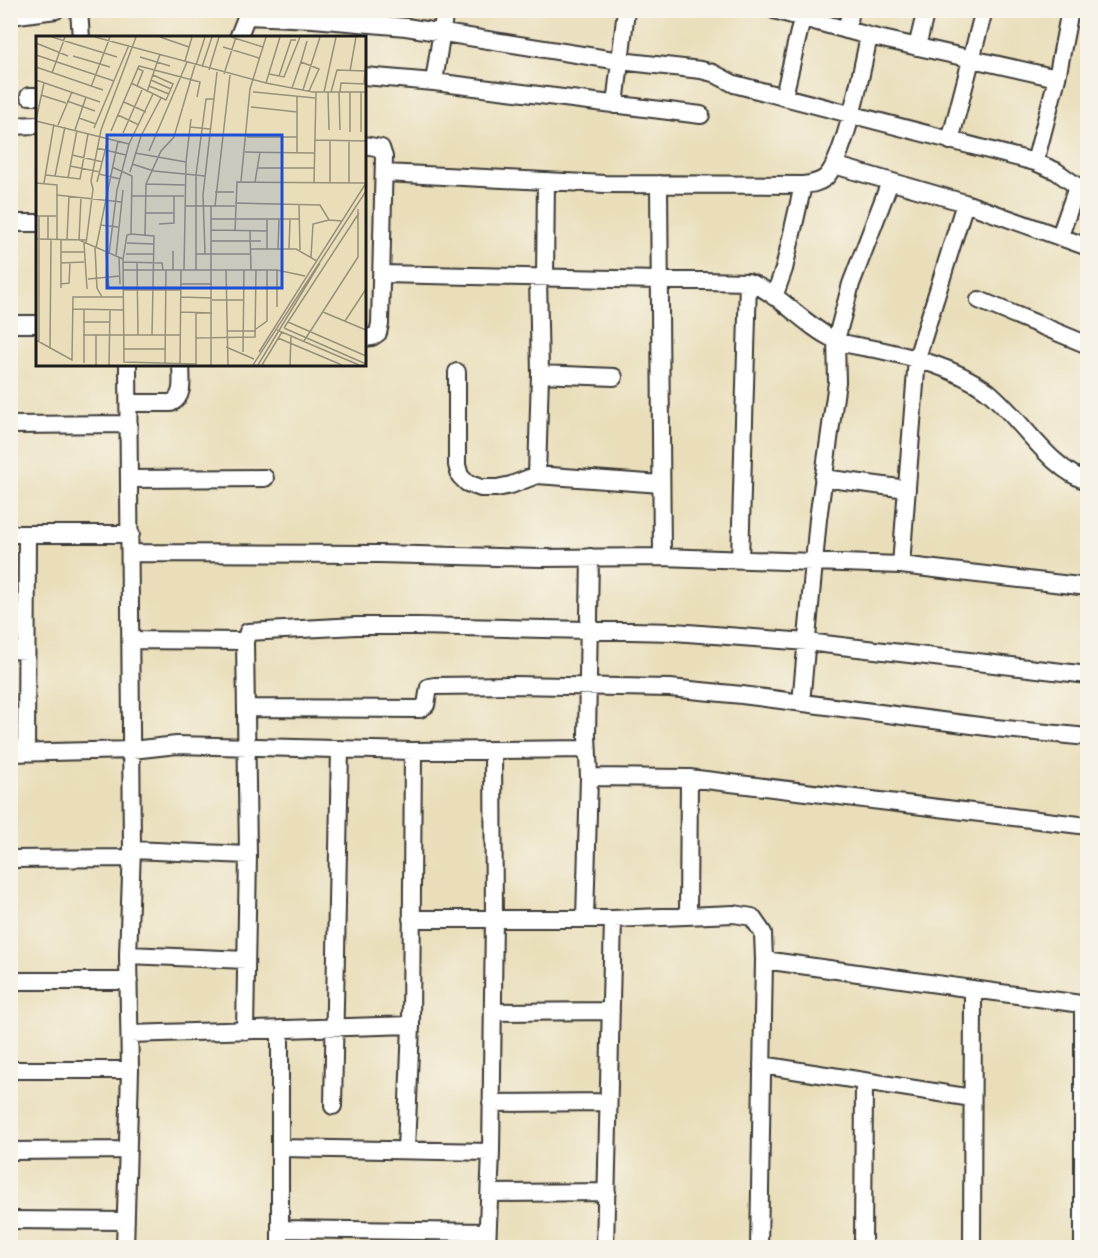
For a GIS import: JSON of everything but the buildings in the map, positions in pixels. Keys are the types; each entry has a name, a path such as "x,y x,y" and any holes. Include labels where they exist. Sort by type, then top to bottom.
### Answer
{"street":[{"path":"10,16 56,10"},
{"path":"79,10 81,36"},
{"path":"434,82 445,10"},
{"path":"615,105 626,10"},
{"path":"774,10 803,14 869,36 1057,78"},
{"path":"846,30 850,10"},
{"path":"917,47 926,10"},
{"path":"950,141 984,10"},
{"path":"1035,162 1057,78 1070,10"},
{"path":"239,36 248,13 441,32 620,61 701,70 734,84 1035,162 1056,171 1082,191 1060,236"},
{"path":"784,96 803,14"},
{"path":"384,173 546,182 803,185 817,183 827,176 834,165 852,113 869,36"},
{"path":"366,76 434,82 701,115"},
{"path":"10,126 36,125"},
{"path":"366,145 381,148 384,157 382,274 378,333 366,338"},
{"path":"834,165 965,203 1088,247"},
{"path":"537,474 546,182"},
{"path":"801,703 823,478 837,382 836,340 851,284 890,182"},
{"path":"658,184 662,557"},
{"path":"774,297 787,260 803,185"},
{"path":"901,565 917,358 965,203"},
{"path":"10,223 36,223"},
{"path":"382,274 748,282 762,287 801,319 836,340 917,358 986,390 1062,466 1088,481"},
{"path":"740,560 748,282"},
{"path":"979,300 1088,345"},
{"path":"10,324 36,324"},
{"path":"125,1248 130,1070 128,955 132,854 129,366"},
{"path":"129,403 171,403 177,400 180,393 181,366"},
{"path":"457,372 457,465 460,476 467,483 481,488 497,488 537,474 661,484"},
{"path":"540,374 614,377"},
{"path":"10,425 129,424"},
{"path":"130,479 265,478"},
{"path":"823,478 907,489"},
{"path":"131,534 19,535 18,753 132,750 177,745 413,751 587,749"},
{"path":"131,553 662,557 815,564 901,565 1088,587"},
{"path":"585,918 589,777 587,749 590,557"},
{"path":"245,1031 248,855 245,641 246,634 252,631 356,626 487,626 674,632 807,642 1088,675"},
{"path":"132,640 245,641"},
{"path":"246,708 420,709 426,705 429,687 435,686 670,688 995,728 1088,737"},
{"path":"333,1106 340,749"},
{"path":"406,1150 411,1025 413,751"},
{"path":"280,1229 487,1240 491,1152 494,918 492,751"},
{"path":"589,777 690,778 1088,826"},
{"path":"688,914 690,778"},
{"path":"10,859 132,854 248,855"},
{"path":"411,919 613,919 688,914 752,916 763,933 764,960 759,1248"},
{"path":"605,1248 613,919"},
{"path":"128,955 246,960"},
{"path":"764,960 1085,1004 1083,1248"},
{"path":"10,981 129,981"},
{"path":"972,1248 973,989"},
{"path":"493,1012 610,1011"},
{"path":"130,1034 411,1025"},
{"path":"280,1029 280,1248"},
{"path":"762,1065 972,1098"},
{"path":"10,1070 130,1070"},
{"path":"863,1248 864,1081"},
{"path":"491,1102 608,1102"},
{"path":"280,1148 491,1152"},
{"path":"10,1151 128,1150"},
{"path":"490,1192 607,1192"},
{"path":"10,1220 126,1221"}]}
